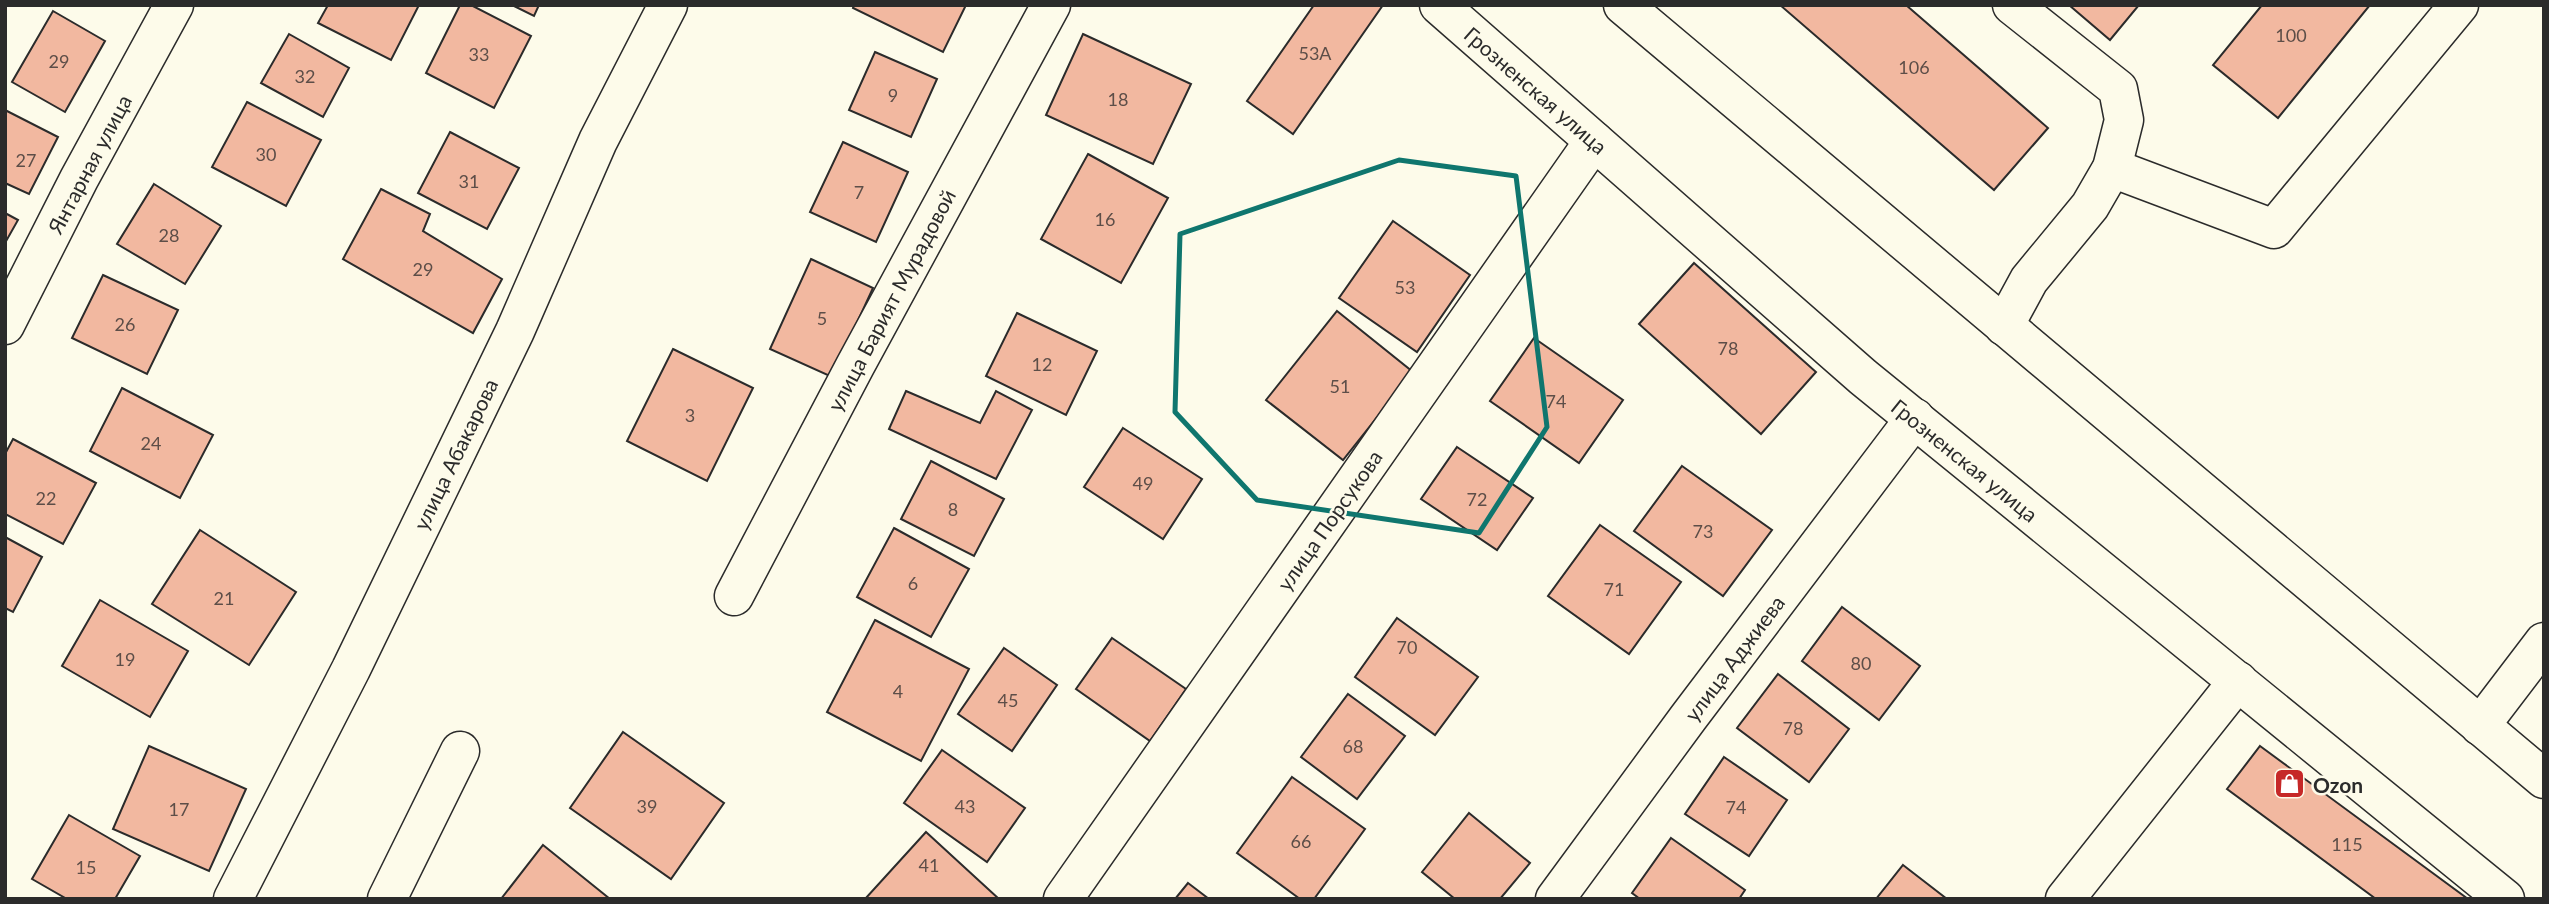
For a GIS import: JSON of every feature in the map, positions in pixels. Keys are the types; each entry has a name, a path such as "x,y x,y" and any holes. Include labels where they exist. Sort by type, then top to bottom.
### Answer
{"street":[{"name":"Янтарная улица","path":"5,325 79,179 174,5"},
{"name":"улица Абакарова","path":"233,899 351,669 515,331 598,141 668,5"},
{"name":"улица Барият Мурадовой","path":"734,596 1051,5"},
{"name":"Грозненская улица","path":"1439,5 1863,377 2505,899"},
{"path":"1623,5 2544,779"},
{"path":"2004,326 2029,280 2090,206 2112,168 2124,121 2118,89 2012,5"},
{"path":"2112,168 2274,229 2459,5"},
{"name":"улица Порсукова","path":"1063,899 1594,141"},
{"name":"улица Аджиева","path":"1555,899 1914,418"},
{"path":"2480,726 2544,642"},
{"path":"2065,899 2238,681"},
{"path":"387,899 460,751"}],"highlighted area":[{"path":"1399,160 1516,176 1547,427 1479,533 1257,500 1175,412 1180,234"}],"building":[{"path":"328,5 419,5 391,60 318,23"},
{"path":"460,5 471,5 531,36 494,108 426,73"},
{"path":"512,5 539,5 534,16"},
{"path":"854,5 966,5 943,52 853,8"},
{"path":"1314,5 1383,5 1293,134 1247,101"},
{"path":"1780,5 1906,5 2048,128 1994,190"},
{"path":"2069,5 2139,5 2110,40"},
{"path":"2262,5 2370,5 2278,118 2213,65"},
{"path":"53,11 105,41 65,112 12,82"},
{"path":"289,34 349,68 323,117 261,83"},
{"path":"1083,34 1191,84 1153,164 1046,115"},
{"path":"875,52 937,79 911,137 849,110"},
{"path":"247,102 321,140 286,206 212,167"},
{"path":"5,110 58,137 29,194 5,183"},
{"path":"450,132 519,168 487,229 418,193"},
{"path":"843,142 908,172 876,242 810,212"},
{"path":"1088,154 1168,198 1121,283 1041,239"},
{"path":"154,184 221,226 185,284 117,244"},
{"path":"381,189 430,214 423,231 502,279 473,333 343,259"},
{"path":"5,213 18,220 5,243"},
{"path":"1393,221 1470,275 1417,352 1339,298"},
{"path":"811,259 873,288 832,377 770,349"},
{"path":"1694,263 1816,372 1761,434 1639,324"},
{"path":"103,275 178,310 147,374 72,338"},
{"path":"1337,311 1413,372 1343,460 1266,400"},
{"path":"1017,313 1097,351 1066,415 986,376"},
{"path":"1534,338 1623,400 1579,463 1490,401"},
{"path":"673,349 753,388 707,481 627,441"},
{"path":"122,388 213,435 180,498 90,451"},
{"path":"906,391 980,423 996,391 1032,410 996,479 889,429"},
{"path":"1123,428 1202,479 1163,539 1084,487"},
{"path":"13,439 96,483 63,544 5,514 5,454"},
{"path":"1457,447 1533,498 1497,550 1421,499"},
{"path":"931,461 1004,499 974,556 901,519"},
{"path":"1682,466 1772,530 1723,596 1634,531"},
{"path":"1600,525 1681,582 1629,654 1548,596"},
{"path":"894,528 969,569 931,637 857,597"},
{"path":"200,530 296,592 249,665 152,604"},
{"path":"5,537 42,557 13,612 5,608"},
{"path":"100,600 188,651 150,717 62,666"},
{"path":"1842,607 1920,666 1879,720 1802,661"},
{"path":"1397,618 1478,677 1435,735 1355,677"},
{"path":"875,620 969,669 921,761 827,712"},
{"path":"1112,638 1186,689 1150,741 1076,689"},
{"path":"1004,648 1057,685 1012,751 958,714"},
{"path":"1778,674 1849,729 1809,782 1737,728"},
{"path":"1348,694 1405,736 1357,799 1301,757"},
{"path":"623,732 724,803 671,879 570,808"},
{"path":"149,746 246,789 209,871 113,829"},
{"path":"2260,746 2468,899 2376,899 2227,789"},
{"path":"942,750 1025,808 987,862 904,803"},
{"path":"1724,757 1787,800 1749,856 1685,814"},
{"path":"1292,777 1365,829 1314,899 1300,899 1237,853"},
{"path":"1469,813 1530,863 1500,899 1455,899 1422,872"},
{"path":"69,815 140,856 115,899 67,899 32,879"},
{"path":"926,832 999,899 865,899"},
{"path":"1671,838 1745,890 1739,899 1640,899 1632,893"},
{"path":"543,845 610,899 501,899"},
{"path":"1903,865 1947,899 1876,899"},
{"path":"1188,883 1209,899 1175,899"}],"place":[{"name":"Ozon","path":"2290,784"}]}
